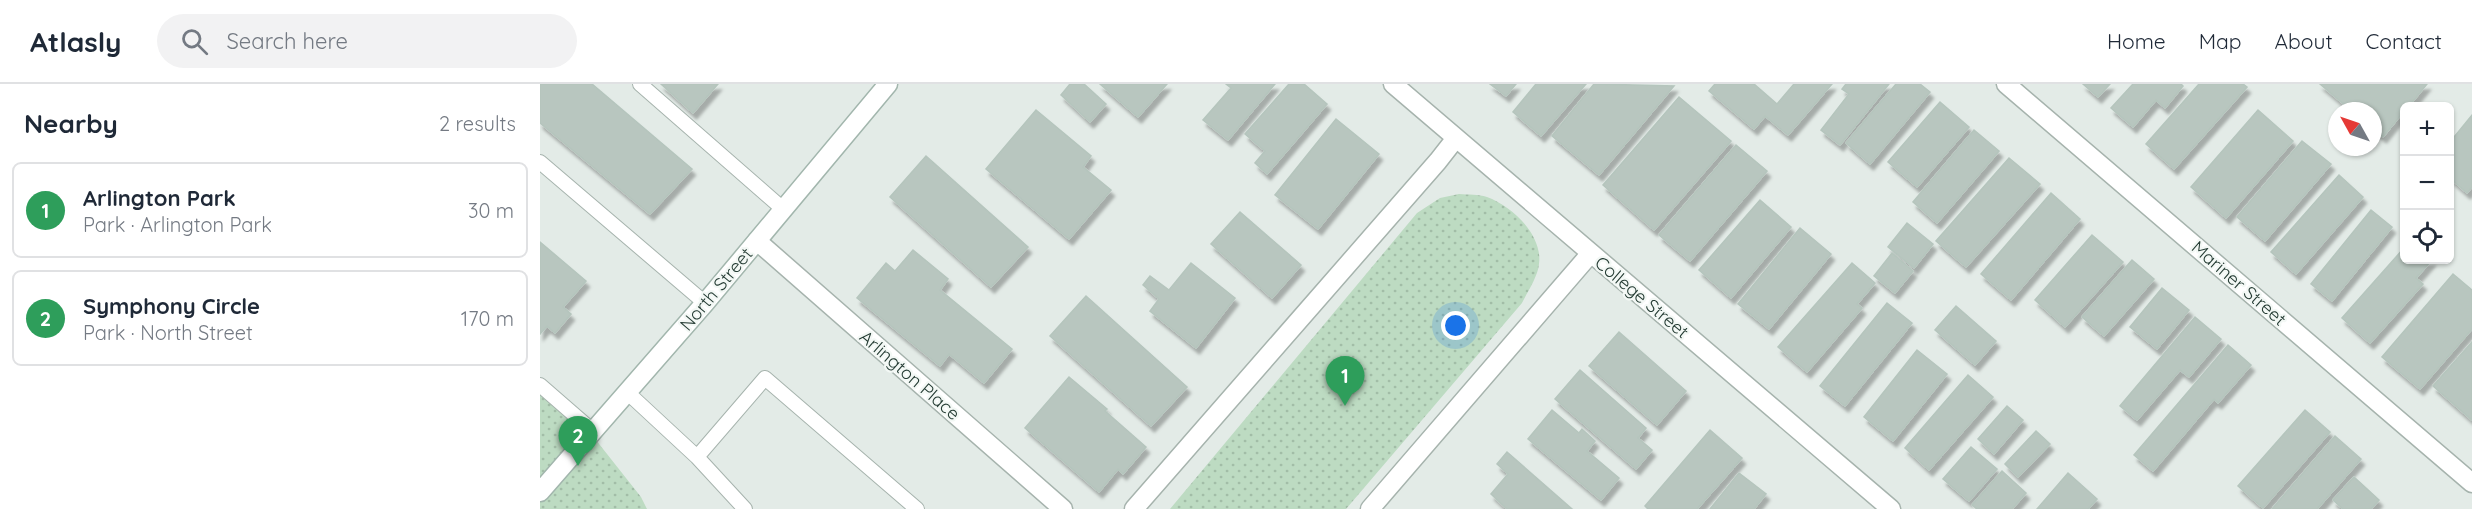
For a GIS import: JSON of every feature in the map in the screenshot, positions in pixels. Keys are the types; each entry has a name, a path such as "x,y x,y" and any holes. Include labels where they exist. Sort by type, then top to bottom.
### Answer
{"street":[{"name":"North Street","path":"540,492 705,303 888,84"},
{"name":"College Street","path":"1393,84 1891,509"},
{"name":"Mariner Street","path":"2006,84 2472,483"},
{"path":"1134,509 1456,138"},
{"name":"Arlington Place","path":"757,242 1063,509"},
{"path":"1370,509 1591,253"}],"lane":[{"path":"640,84 783,209"},
{"path":"540,162 705,303"},
{"path":"697,457 765,378 917,509"},
{"path":"540,385 594,432"},
{"path":"628,393 697,457 746,509"}],"green space":[{"path":"1459,194 1484,196 1497,201 1524,223 1531,232 1539,253 1537,273 1522,303 1346,509 1170,509 1417,213 1440,198"},
{"path":"540,391 592,435 641,497 647,509 540,509"}],"building":[{"path":"540,84 592,84 692,169 650,214 540,123"},
{"path":"661,84 718,84 693,113"},
{"path":"1070,84 1084,84 1106,104 1090,122 1061,95"},
{"path":"1100,84 1167,84 1138,117"},
{"path":"1226,84 1275,84 1228,140 1203,120 1231,88"},
{"path":"1289,84 1304,84 1327,104 1267,174 1255,163 1265,151 1245,134"},
{"path":"1490,84 1516,84 1506,96"},
{"path":"1536,84 1586,84 1541,136 1513,112"},
{"path":"1594,84 1674,86 1599,175 1552,136"},
{"path":"1715,84 1754,84 1777,104 1794,84 1832,84 1788,135 1765,116 1754,129 1709,91"},
{"path":"1846,84 1889,84 1840,145 1821,130 1849,94 1842,89"},
{"path":"1896,84 1920,84 1930,92 1870,164 1846,143"},
{"path":"2083,84 2110,84 2098,97"},
{"path":"2133,84 2181,84 2183,86 2165,108 2156,100 2133,127 2111,108"},
{"path":"2199,84 2243,84 2247,87 2174,169 2146,144"},
{"path":"2320,84 2427,84 2412,102 2400,102 2400,116 2383,137 2382,102 2341,102"},
{"path":"1679,97 1731,141 1654,230 1603,185"},
{"path":"1940,102 1969,127 1917,187 1888,162"},
{"path":"1036,110 1091,156 1083,167 1111,190 1069,239 986,169"},
{"path":"2258,110 2293,141 2226,218 2191,187"},
{"path":"2472,115 2472,187 2467,193 2454,182 2454,137"},
{"path":"1336,119 1379,154 1318,229 1275,195"},
{"path":"1974,130 1999,151 1937,223 1913,202"},
{"path":"2302,141 2331,164 2265,241 2237,217"},
{"path":"1736,145 1767,171 1690,261 1659,235"},
{"path":"926,156 1028,247 991,287 890,197"},
{"path":"2009,158 2040,184 1966,267 1936,241"},
{"path":"2339,175 2363,197 2296,274 2271,252"},
{"path":"2051,193 2080,219 2011,300 1981,274"},
{"path":"1760,200 1791,227 1731,298 1699,270"},
{"path":"2371,210 2392,227 2332,301 2311,284"},
{"path":"1240,212 1301,265 1272,298 1211,244"},
{"path":"1907,223 1933,244 1914,268 1888,247"},
{"path":"1800,228 1831,254 1769,329 1738,304"},
{"path":"2092,235 2123,262 2065,327 2035,300"},
{"path":"540,242 586,281 563,307 571,314 555,333 547,326 540,334"},
{"path":"913,250 948,279 940,290 1012,349 984,383 949,354 940,366 857,298 886,263 895,271"},
{"path":"1892,253 1913,271 1895,293 1874,276"},
{"path":"2400,253 2400,264 2428,264 2416,278 2423,284 2370,343 2342,318"},
{"path":"2132,260 2154,279 2104,336 2082,317"},
{"path":"1191,263 1235,298 1196,348 1150,311 1159,299 1143,285 1150,276 1169,290"},
{"path":"1852,263 1875,283 1857,304 1862,308 1807,372 1778,347"},
{"path":"2453,274 2472,290 2472,329 2420,389 2382,357"},
{"path":"2162,288 2189,310 2157,349 2130,327"},
{"path":"1086,296 1187,387 1151,426 1050,336"},
{"path":"1887,303 1912,323 1845,406 1820,386"},
{"path":"1956,306 1996,341 1975,365 1935,330"},
{"path":"2195,317 2221,339 2189,377 2180,370 2137,420 2120,406"},
{"path":"1619,332 1686,391 1657,425 1589,366"},
{"path":"2472,342 2472,420 2433,386"},
{"path":"2228,345 2251,365 2218,403 2214,399 2153,471 2134,455"},
{"path":"1917,350 1947,374 1893,441 1864,417"},
{"path":"1580,370 1646,428 1638,438 1652,450 1636,469 1555,399"},
{"path":"1968,375 1993,397 1929,470 1905,448"},
{"path":"1069,377 1107,409 1105,411 1146,447 1123,474 1118,469 1099,492 1025,428"},
{"path":"2007,406 2023,420 1994,454 1978,439"},
{"path":"1552,410 1579,433 1582,429 1595,441 1587,451 1619,478 1601,500 1528,439"},
{"path":"2305,410 2330,432 2263,508 2238,486"},
{"path":"1710,430 1742,458 1697,509 1648,509 1645,506"},
{"path":"2036,431 2050,444 2018,477 2005,464"},
{"path":"2335,436 2361,459 2317,509 2272,509"},
{"path":"1971,447 1997,469 1969,501 1943,479"},
{"path":"1507,452 1572,509 1507,509 1491,494 1508,474 1497,464"},
{"path":"2002,471 2026,493 2012,509 1977,509 1972,505"},
{"path":"1739,473 1766,494 1754,509 1710,509"},
{"path":"2068,473 2097,499 2088,509 2037,509"},
{"path":"2354,477 2379,500 2371,509 2343,509 2333,500"}],"place":[{"name":"Arlington Park","path":"1345,406"},
{"name":"Symphony Circle","path":"578,466"}]}
